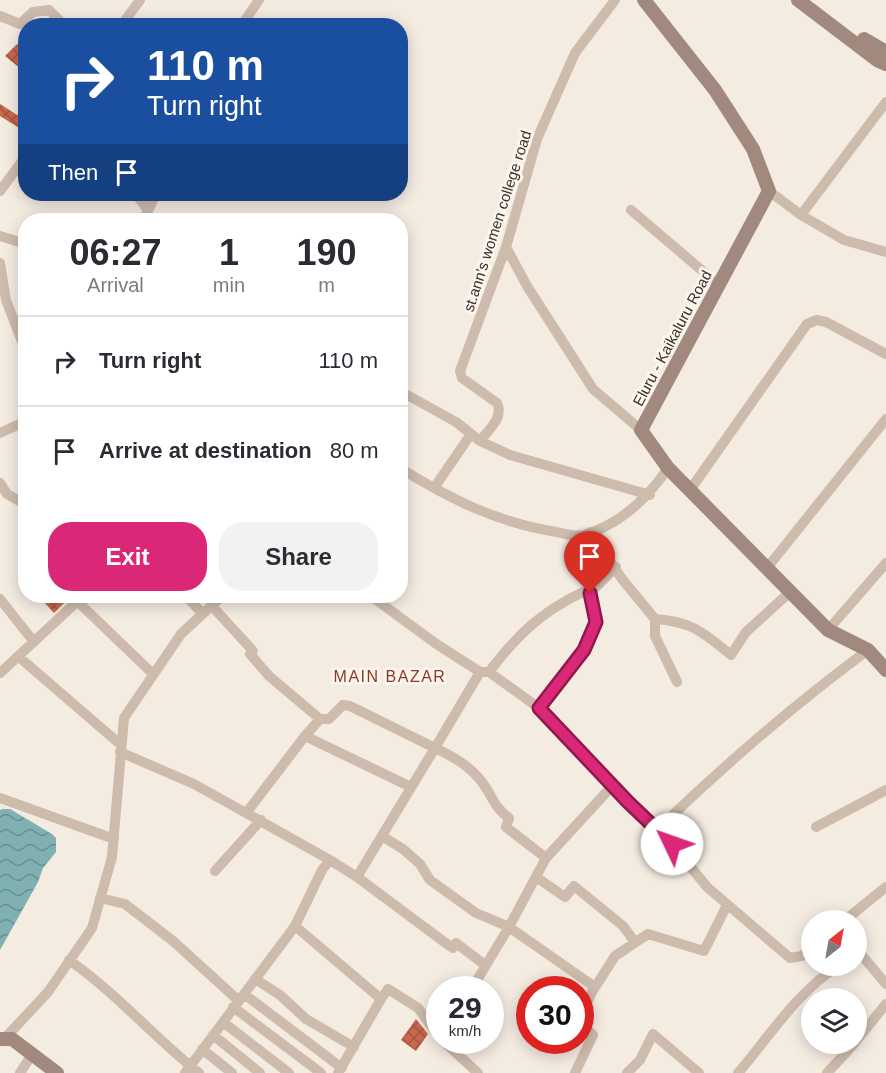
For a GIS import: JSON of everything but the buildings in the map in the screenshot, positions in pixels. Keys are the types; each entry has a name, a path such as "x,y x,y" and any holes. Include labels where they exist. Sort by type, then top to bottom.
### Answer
{"main road":[{"path":"798,0 877,60 886,64"},
{"path":"812,0 874,47 886,52"},
{"path":"647,1 716,90 753,149 769,190"},
{"name":"Eluru - Kaikaluru Road","path":"769,190 640,430 668,468 828,630 868,650 886,670"},
{"path":"3,1038 57,1073"}],"street":[{"path":"127,18 140,0"},
{"path":"247,18 259,0"},
{"name":"st.ann's women college road","path":"475,437 499,417 500,409 497,403 462,378 460,371 506,247 542,128 575,53 615,0"},
{"path":"26,18 33,12 49,10 57,18"},
{"path":"0,16 18,23"},
{"path":"801,215 886,102"},
{"path":"0,191 18,167"},
{"path":"769,190 801,215 844,240 886,252"},
{"path":"631,210 719,285"},
{"path":"0,236 18,242"},
{"path":"506,247 527,286 593,389 640,430"},
{"path":"0,263 6,300 18,331"},
{"path":"690,490 807,324 818,320 826,322 886,354"},
{"path":"408,395 456,422 475,437 510,455 650,495"},
{"path":"767,568 886,419"},
{"path":"0,433 18,425"},
{"path":"434,488 475,437"},
{"path":"408,473 467,506 504,521 581,536 614,523 650,495 668,468"},
{"path":"0,483 3,497 18,502"},
{"path":"591,532 622,579 655,618 655,636 677,682"},
{"path":"828,630 886,563"},
{"path":"590,593 616,567"},
{"path":"357,878 435,748 484,672 515,639 543,615 585,591 590,593"},
{"path":"655,618 680,621 711,638 731,656 746,632 790,592"},
{"path":"539,708 584,650 596,622 590,593"},
{"path":"0,599 34,642"},
{"path":"0,673 75,603"},
{"path":"85,603 153,674"},
{"path":"193,603 202,613"},
{"path":"381,603 435,643 539,708 672,844 707,887 790,958 801,956"},
{"path":"3,1038 48,992 92,928 114,839 124,718 181,634 211,604 253,651 250,654 269,676 320,719 329,719 343,705 350,706 435,748 469,768 482,782 495,808 508,818 506,827 546,858"},
{"path":"657,830 704,784 778,721 868,650"},
{"path":"19,657 121,749 247,812 330,860 447,944 453,948 456,943 485,965"},
{"path":"247,812 320,719"},
{"path":"305,736 411,787"},
{"path":"479,976 509,927 546,858 613,785"},
{"path":"816,827 886,789"},
{"path":"0,798 114,839"},
{"path":"215,870 261,820"},
{"path":"382,836 403,849 420,864 430,880 476,913 509,927 596,987"},
{"path":"69,960 100,982 191,1071 202,1049 295,926 322,870 330,860"},
{"path":"536,877 565,897 574,886 622,926 635,942"},
{"path":"858,910 886,887"},
{"path":"100,898 125,904 173,941 321,1073"},
{"path":"594,991 615,956 648,934 704,951 727,905"},
{"path":"295,926 381,999"},
{"path":"867,963 886,984"},
{"path":"738,1073 822,976"},
{"path":"255,979 280,995 306,1019 354,1047"},
{"path":"239,1001 340,1071 361,1029 388,989 418,1008 426,1019"},
{"path":"867,1028 886,1004"},
{"path":"223,1022 289,1073"},
{"path":"627,1073 640,1060 653,1034 699,1073"},
{"path":"213,1035 260,1073"},
{"path":"202,1049 232,1073"},
{"path":"456,1054 474,1071"},
{"path":"575,1073 584,1054"},
{"path":"828,1073 845,1054"},
{"path":"20,1073 31,1056"}],"water":[{"path":"10,809 52,834 56,838 56,852 43,868 38,882 0,950 0,810"}],"district":[{"name":"MAIN BAZAR","path":"390,676"}],"route":[{"path":"590,593 596,622 584,650 539,708 628,802 672,844"}]}
